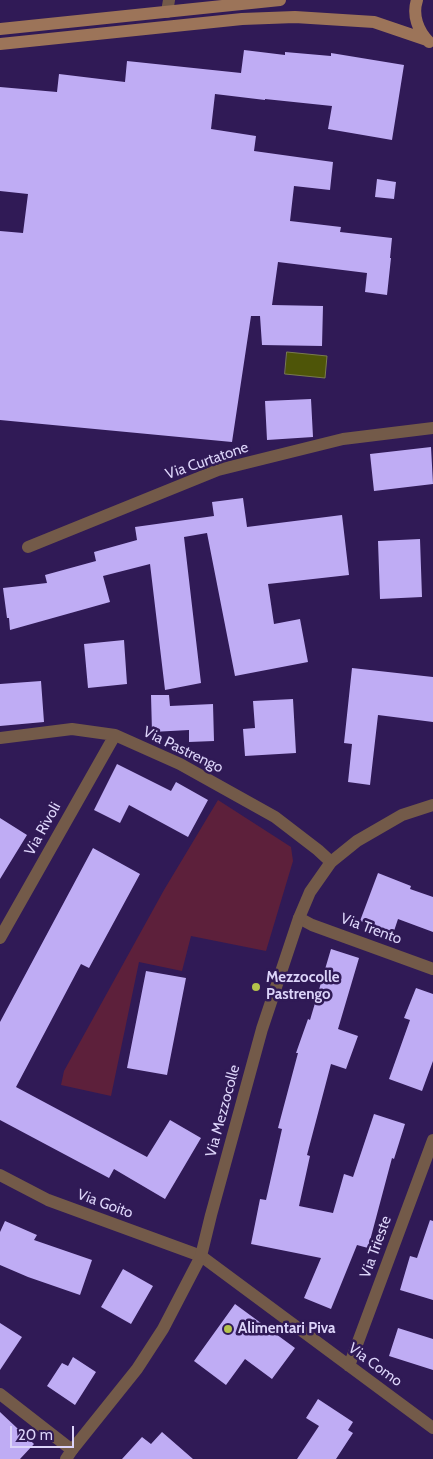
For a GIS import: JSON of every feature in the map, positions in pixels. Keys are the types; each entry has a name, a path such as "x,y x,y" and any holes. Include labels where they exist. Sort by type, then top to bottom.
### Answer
{"main road":[{"path":"0,29 168,6 280,0"},
{"path":"417,0 415,6 419,30 430,42"},
{"path":"0,44 242,19 295,17 374,22 430,42"}],"street":[{"name":"Via Curtatone","path":"28,547 218,470 343,439 433,428"},
{"name":"Via Pastrengo","path":"0,738 72,729 115,735 180,764 275,817 331,862"},
{"name":"Via Rivoli","path":"0,938 115,735"},
{"name":"Via Mezzocolle","path":"69,1454 137,1368 164,1329 202,1256 211,1215 262,1029 299,918 310,892 331,862 357,841 402,815 433,805"},
{"name":"Via Trento","path":"299,918 433,969"},
{"name":"Via Trieste","path":"349,1366 433,1140"},
{"name":"Via Goito","path":"0,1175 48,1200 202,1256"},
{"name":"Via Como","path":"202,1256 433,1428"},
{"path":"0,1394 69,1454"}],"shaded area":[{"path":"287,352 327,356 325,378 285,374"},
{"path":"218,800 291,847 293,861 266,951 191,936 182,971 139,962 111,1096 61,1085 64,1071 164,890"}],"building":[{"path":"244,50 285,55 285,52 331,56 331,53 404,65 392,140 328,129 332,106 215,94 211,129 256,136 254,151 333,162 330,190 294,186 290,221 341,227 340,232 392,238 387,295 365,292 367,273 278,262 272,305 323,306 322,346 262,345 260,316 251,316 232,442 0,420 0,231 23,233 28,194 0,191 0,87 57,92 59,74 125,82 127,61 241,73"},
{"path":"377,179 396,182 394,199 375,197"},
{"path":"311,399 313,437 267,440 265,401"},
{"path":"431,447 433,484 374,491 370,454"},
{"path":"243,498 247,527 342,515 349,575 268,584 274,624 300,619 308,662 235,676 207,533 184,537 201,683 165,690 150,564 103,576 110,602 10,630 3,588 47,583 45,575 96,561 94,552 137,540 135,527 214,516 212,502"},
{"path":"420,539 422,597 380,599 378,541"},
{"path":"124,640 127,684 88,688 84,644"},
{"path":"352,668 433,677 433,722 378,715 370,785 348,782 352,744 344,743"},
{"path":"41,681 44,722 0,726 0,684"},
{"path":"151,695 169,695 170,706 213,704 214,741 189,742 189,730 152,732"},
{"path":"293,699 296,753 245,756 243,729 255,728 253,701"},
{"path":"117,764 171,791 176,782 208,800 188,837 129,805 120,823 94,810"},
{"path":"0,818 27,835 0,879"},
{"path":"93,848 140,874 89,968 81,964 16,1087 147,1157 170,1120 201,1138 165,1199 114,1169 109,1178 0,1120 0,1022"},
{"path":"378,873 411,886 410,889 433,897 433,932 398,919 393,934 360,921"},
{"path":"331,949 359,958 338,1029 358,1036 346,1069 331,1064 307,1155 310,1156 299,1206 333,1213 344,1174 353,1177 374,1114 405,1124 394,1159 392,1158 368,1248 357,1245 331,1309 304,1298 321,1258 251,1244 260,1199 266,1200 282,1129 278,1128 298,1053 296,1053 308,1019 310,1020"},
{"path":"146,971 186,978 167,1075 127,1068"},
{"path":"416,988 433,994 433,1061 422,1091 389,1079 410,1020 404,1018"},
{"path":"430,1220 433,1221 433,1300 400,1290 410,1256 417,1258"},
{"path":"5,1221 37,1235 34,1240 92,1260 80,1295 0,1265 0,1232"},
{"path":"123,1269 153,1286 131,1324 101,1307"},
{"path":"235,1304 295,1348 272,1379 245,1359 226,1385 194,1361"},
{"path":"0,1323 22,1337 0,1370"},
{"path":"398,1328 433,1339 433,1370 389,1356"},
{"path":"73,1357 96,1372 75,1405 47,1386 62,1363 68,1366"},
{"path":"318,1399 353,1422 348,1430 353,1433 336,1459 297,1459 319,1426 306,1418"},
{"path":"0,1412 34,1444 20,1459 0,1459"},
{"path":"162,1432 193,1459 122,1459 142,1437 151,1444"}],"place":[{"name":"Mezzocolle Pastrengo","path":"256,987"},
{"name":"Alimentari Piva","path":"228,1329"}]}
